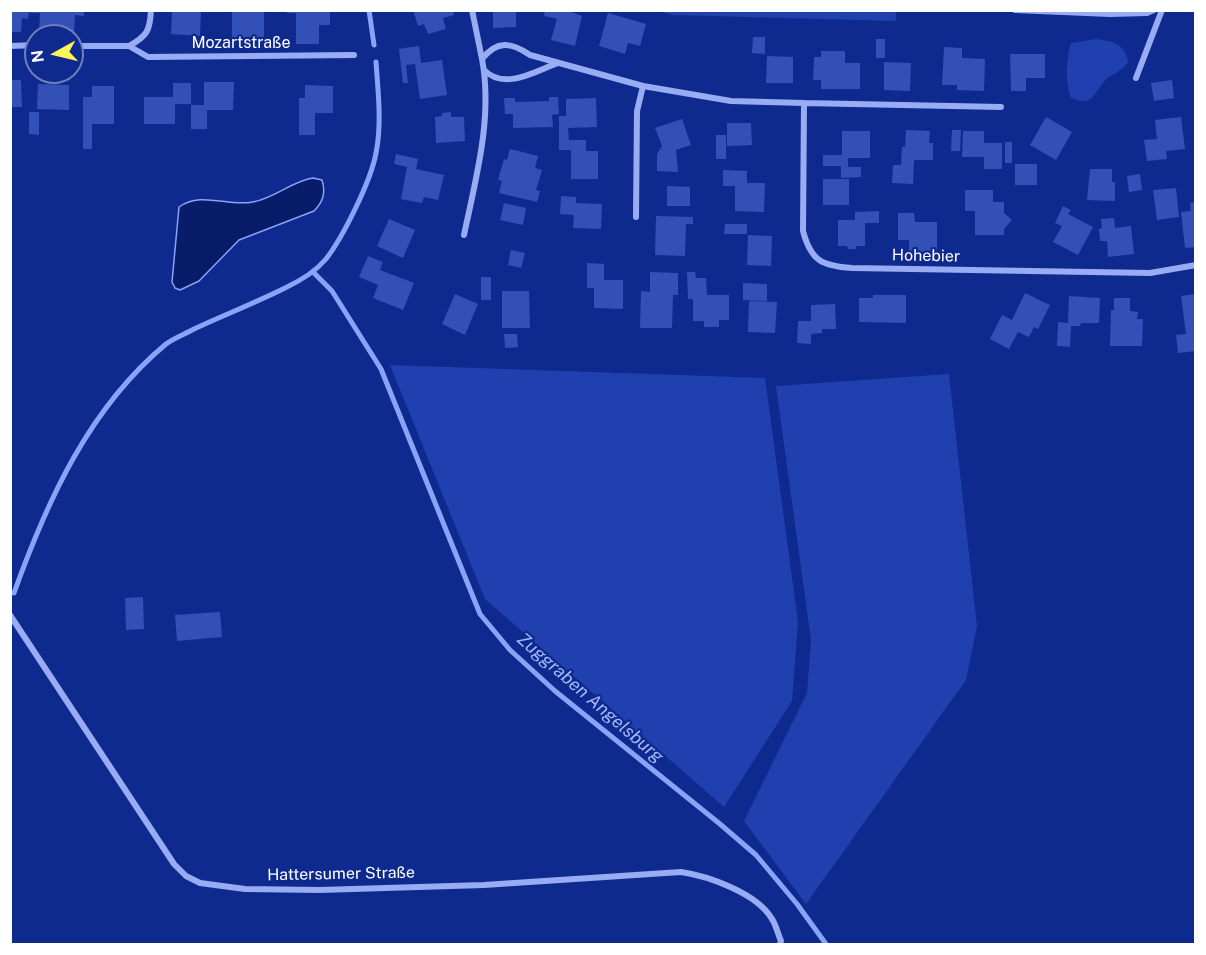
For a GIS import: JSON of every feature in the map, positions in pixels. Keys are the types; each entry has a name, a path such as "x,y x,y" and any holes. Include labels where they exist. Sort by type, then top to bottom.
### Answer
{"street":[{"path":"129,46 143,38 150,26 151,10"},
{"path":"464,235 486,100 484,69 472,10"},
{"path":"1015,10 1110,14 1147,13 1154,10"},
{"path":"1136,78 1162,10"},
{"path":"482,59 490,49 507,45 519,47 530,54 559,63 643,86 731,100 1001,107"},
{"name":"Mozartstraße","path":"84,46 129,46 148,57 354,56"},
{"path":"484,69 490,76 515,79 559,63"},
{"path":"636,217 637,111 643,86"},
{"name":"Hohebier","path":"804,103 803,231 812,255 831,267 1150,273 1196,265"},
{"name":"Hattersumer Straße","path":"10,615 174,864 186,876 200,883 245,889 320,890 484,885 681,872 700,875 736,889 762,906 772,919 781,941 780,945"}],"shaded area":[{"path":"896,10 896,21 673,15 659,11"},
{"path":"1096,39 1117,44 1124,51 1128,62 1104,81 1090,99 1079,101 1071,98 1068,85 1068,56 1071,43"},
{"path":"313,178 322,180 324,189 322,201 314,211 239,240 199,281 180,290 175,288 172,282 179,207 196,200 253,202 269,197 298,182"},
{"path":"390,365 765,378 798,622 792,701 724,807 485,599"},
{"path":"949,374 977,626 966,680 806,904 744,821 807,693 811,640 776,386"}],"building":[{"path":"10,10 29,10 28,19 22,18 21,32 10,32"},
{"path":"30,10 84,10 84,16 75,15 75,24 39,24 40,13 30,13"},
{"path":"172,10 201,10 200,36 171,34"},
{"path":"232,10 264,10 264,37 232,37"},
{"path":"287,10 330,10 330,25 319,25 319,44 296,44 296,13 287,13"},
{"path":"413,10 453,10 454,15 443,18 446,29 428,34 424,24 418,26"},
{"path":"493,10 516,10 516,27 493,28"},
{"path":"545,10 566,10 582,16 575,46 551,40 557,19 544,16"},
{"path":"608,13 646,24 640,46 628,43 625,54 599,46"},
{"path":"753,37 765,37 765,54 752,53"},
{"path":"876,39 885,39 885,58 876,58"},
{"path":"419,46 421,63 442,60 447,95 420,99 415,64 406,65 408,83 403,83 399,49"},
{"path":"944,47 962,48 962,58 985,59 984,91 957,90 957,85 942,85"},
{"path":"821,51 845,51 845,63 860,63 860,89 821,89 821,80 813,80 814,57 821,57"},
{"path":"1010,54 1045,54 1045,78 1026,78 1026,91 1011,91"},
{"path":"767,56 793,57 793,83 766,83"},
{"path":"884,62 911,63 910,91 884,90"},
{"path":"10,80 21,80 22,107 10,107"},
{"path":"1172,80 1174,98 1154,101 1151,83"},
{"path":"204,82 234,82 233,110 207,110 207,129 191,129 191,105 204,105"},
{"path":"173,83 191,83 191,104 175,104 175,124 144,124 144,97 173,97"},
{"path":"38,84 69,85 69,110 37,109"},
{"path":"305,85 333,86 333,113 315,113 315,135 299,135 299,98 305,98"},
{"path":"92,86 114,86 114,124 92,124 92,149 83,149 83,97 92,97"},
{"path":"549,97 558,97 559,114 552,115 553,127 513,128 513,114 505,114 504,98 515,98 515,102 549,101"},
{"path":"596,98 597,127 568,128 569,140 586,140 586,151 598,151 598,179 571,179 571,150 559,150 559,116 566,116 566,99"},
{"path":"29,112 39,112 39,135 29,134"},
{"path":"451,112 451,117 464,117 465,141 436,143 435,117"},
{"path":"1046,117 1072,132 1056,160 1030,145"},
{"path":"1181,117 1185,149 1166,151 1167,159 1147,161 1144,140 1157,139 1155,120"},
{"path":"682,119 691,145 676,150 678,172 657,171 657,154 662,146 655,128"},
{"path":"727,123 751,123 752,145 727,146"},
{"path":"906,130 930,131 929,143 933,143 933,160 914,160 913,184 892,183 893,165 901,165"},
{"path":"952,130 961,130 960,151 951,151"},
{"path":"842,131 870,131 870,158 848,158 848,167 861,167 861,177 841,178 841,166 823,166 823,155 842,155"},
{"path":"963,131 984,131 984,143 1002,143 1002,169 984,169 984,157 962,157"},
{"path":"716,135 726,135 726,159 716,159"},
{"path":"1005,142 1012,142 1012,163 1005,163"},
{"path":"510,149 538,156 535,168 542,170 536,190 540,191 537,202 499,193 502,181 498,180 504,159 507,160"},
{"path":"396,154 418,159 416,169 444,175 438,200 424,197 422,203 401,199 407,167 394,164"},
{"path":"1015,164 1037,164 1037,185 1015,185"},
{"path":"1090,169 1112,169 1115,201 1087,200"},
{"path":"723,170 747,171 747,183 765,183 764,212 735,211 735,186 723,186"},
{"path":"1140,174 1142,190 1129,192 1127,176"},
{"path":"823,179 849,179 849,205 823,205"},
{"path":"667,186 690,187 690,206 667,206"},
{"path":"1176,188 1179,217 1157,220 1153,190"},
{"path":"965,190 993,190 993,202 1004,202 1004,213 1012,220 1004,229 1004,235 975,235 975,211 965,211"},
{"path":"561,196 576,197 576,203 602,204 601,229 573,228 574,215 560,214"},
{"path":"1196,202 1196,247 1185,248 1181,212 1191,211 1190,203"},
{"path":"504,203 526,208 523,225 500,220"},
{"path":"1063,206 1071,210 1068,214 1093,227 1078,255 1053,242 1062,226 1055,223"},
{"path":"879,211 879,223 865,223 865,246 848,249 847,246 838,246 838,220 855,220 855,212"},
{"path":"898,213 914,213 915,222 937,222 937,253 909,253 909,240 898,240"},
{"path":"656,216 693,217 693,224 686,224 685,256 655,255"},
{"path":"1114,218 1115,228 1131,226 1134,254 1108,257 1107,241 1100,241 1099,229 1102,228 1101,219"},
{"path":"389,219 415,230 403,258 377,246"},
{"path":"725,224 747,224 747,234 724,234"},
{"path":"748,235 772,236 771,266 747,265"},
{"path":"511,250 525,253 521,268 508,265"},
{"path":"368,256 383,262 380,270 414,283 403,310 373,298 378,285 359,277"},
{"path":"587,263 604,264 604,280 623,280 623,309 594,308 594,288 587,288"},
{"path":"650,272 678,273 678,295 673,295 672,328 640,328 641,291 650,292"},
{"path":"687,272 695,272 696,278 706,278 707,295 729,295 729,320 719,320 719,327 704,327 704,321 693,321 693,299 688,299"},
{"path":"481,277 491,277 491,300 481,300"},
{"path":"743,283 767,284 767,301 743,300"},
{"path":"502,291 529,291 530,328 502,328"},
{"path":"1025,293 1050,305 1038,329 1034,327 1029,337 1018,332 1009,349 990,339 1002,315 1012,320"},
{"path":"455,294 478,304 465,335 442,324"},
{"path":"1196,294 1196,351 1178,353 1176,335 1186,334 1181,296"},
{"path":"873,295 906,295 906,323 859,322 859,298 873,298"},
{"path":"1069,296 1100,298 1099,323 1081,323 1080,326 1071,326 1070,347 1057,346 1058,322 1068,323"},
{"path":"1114,298 1130,298 1130,311 1138,312 1137,319 1143,319 1142,346 1110,346 1111,310 1114,310"},
{"path":"749,301 777,302 775,333 748,332"},
{"path":"835,304 836,329 822,329 822,333 811,334 811,344 797,343 798,321 811,321 811,305"},
{"path":"504,334 517,334 518,347 505,348"},
{"path":"143,597 144,629 126,630 125,598"},
{"path":"220,612 222,637 177,641 175,615"}],"waterway":[{"path":"369,10 374,45"},
{"path":"14,593 41,524 74,458 114,397 139,369 172,340 302,279 322,264 333,249 362,193 376,153 379,119 376,62"},
{"name":"Zuggraben Angelsburg","path":"313,272 332,291 381,369 480,614 510,650 555,691 756,855 797,904 826,944"}]}
